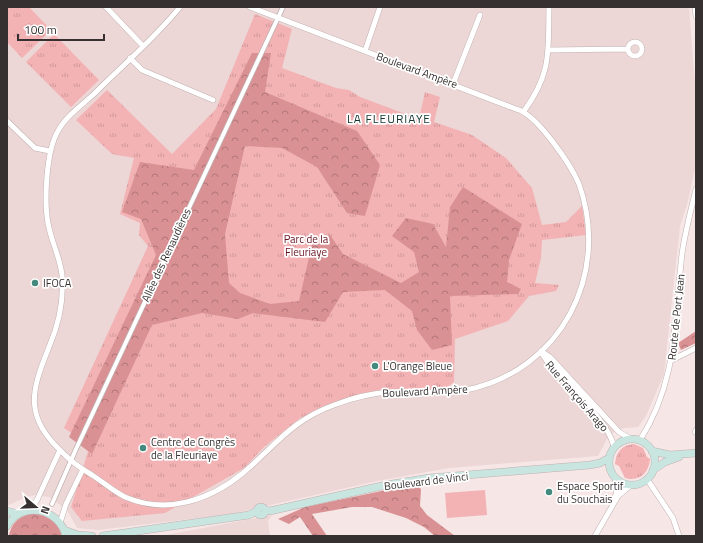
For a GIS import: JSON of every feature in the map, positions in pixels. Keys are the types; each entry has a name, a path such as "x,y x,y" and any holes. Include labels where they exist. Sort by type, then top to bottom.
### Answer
{"main road":[{"path":"623,440 640,440 652,451 655,460 653,470 647,479 639,484 631,485 622,483 615,478 610,471 609,458 614,447 623,440"},
{"path":"652,451 682,455"},
{"path":"653,470 665,462 682,455 696,453"},
{"name":"Boulevard de Vinci","path":"103,536 249,515 261,507 270,511 386,485 429,478 590,465 600,463 609,458"},
{"name":"Boulevard de Vinci","path":"590,465 600,466 610,471"},
{"path":"7,526 18,514 30,510 40,510 49,513 60,523 65,533 78,536 92,536"},
{"path":"7,511 18,514"}],"street":[{"path":"106,7 143,46"},
{"name":"Boulevard Ampère","path":"180,7 143,46 65,121 58,131 50,151 47,189 48,222 62,275 62,296 56,327 36,380 34,396 39,423 50,440 71,461 119,493 136,500 155,505 191,502 205,497 228,484 245,471 268,448 294,426 324,409 354,398 374,394 393,392 458,392 479,387 514,372 541,351 565,324 578,298 587,270 589,232 586,209 576,176 554,143 524,111 250,7"},
{"name":"Allée des Renaudières","path":"52,504 283,7"},
{"path":"365,51 380,7"},
{"path":"524,111 540,85 546,68 549,50 549,7"},
{"path":"695,7 696,16"},
{"path":"453,84 480,15"},
{"path":"549,50 627,49"},
{"path":"130,58 142,70 213,100"},
{"path":"7,121 35,148 50,151"},
{"name":"Route de Port Jean","path":"640,440 651,420 666,384 672,360 682,253 696,188"},
{"path":"672,360 696,348"},
{"name":"Rue François Arago","path":"541,351 550,357 619,432 631,439"},
{"name":"Rue François Arago","path":"541,351 547,362 604,424 612,439 614,447"},
{"path":"30,510 37,500 60,450"},
{"path":"60,523 66,504 83,469"},
{"path":"614,502 617,490 615,478"},
{"path":"647,479 674,518 679,536"},
{"path":"595,536 614,502 622,492 631,485"}],"shaded area":[{"path":"7,7 689,7 696,97 696,164 688,201 680,226 664,374 646,416 638,427 624,428 614,432 607,439 598,456 449,468 377,481 231,514 99,530 77,528 67,510 49,497 35,495 9,505 7,504"},
{"path":"272,515 268,521 270,536 161,536"}],"green space":[{"path":"7,7 29,7 51,30 22,58 7,42"},
{"name":"Parc de la Fleuriaye","path":"255,14 292,29 282,68 336,88 349,90 360,97 419,119 425,92 440,97 434,122 472,135 506,158 532,188 542,225 566,222 582,206 586,235 542,240 541,258 535,283 559,285 556,291 529,296 508,321 455,339 454,382 443,390 353,396 300,418 264,447 244,468 165,513 82,521 71,507 90,445 64,428 148,246 139,235 140,223 120,214 134,158 112,154 76,120 107,90 172,154 216,109"},
{"path":"54,34 99,80 71,107 26,62"},
{"path":"252,53 271,53 265,92 357,131 380,165 365,216 347,213 317,167 282,148 245,146 225,234 229,283 240,293 270,304 299,301 313,240 330,235 343,254 401,283 419,272 414,252 392,236 406,218 433,224 446,247 450,207 463,187 522,224 509,260 507,282 521,289 518,294 450,296 452,345 432,350 417,330 412,311 385,290 343,292 325,322 253,313 238,319 202,313 152,325 92,454 69,437 156,255 141,219 122,212 140,162 194,170"},
{"path":"696,331 696,343 681,350 678,343"},
{"path":"634,444 643,448 647,457 650,459 648,468 642,475 635,479 630,479 625,478 619,466 615,464 620,450 626,446"},
{"path":"415,484 421,489 420,506 427,515 455,536 435,536 424,527 406,518 372,507 352,507 312,514 327,536 313,536 300,517 289,524 278,519 305,507"},
{"path":"485,490 487,515 447,518 445,493"},
{"path":"38,513 56,524 61,531 62,536 9,536 10,530 19,519 23,516"}],"place":[{"name":"IFOCA","path":"35,283"},
{"name":"L'Orange Bleue","path":"375,366"},
{"name":"Centre de Congrès de la Fleuriaye","path":"143,448"},
{"name":"Espace Sportif du Souchais","path":"549,492"}],"district":[{"name":"LA FLEURIAYE","path":"389,118"}]}
